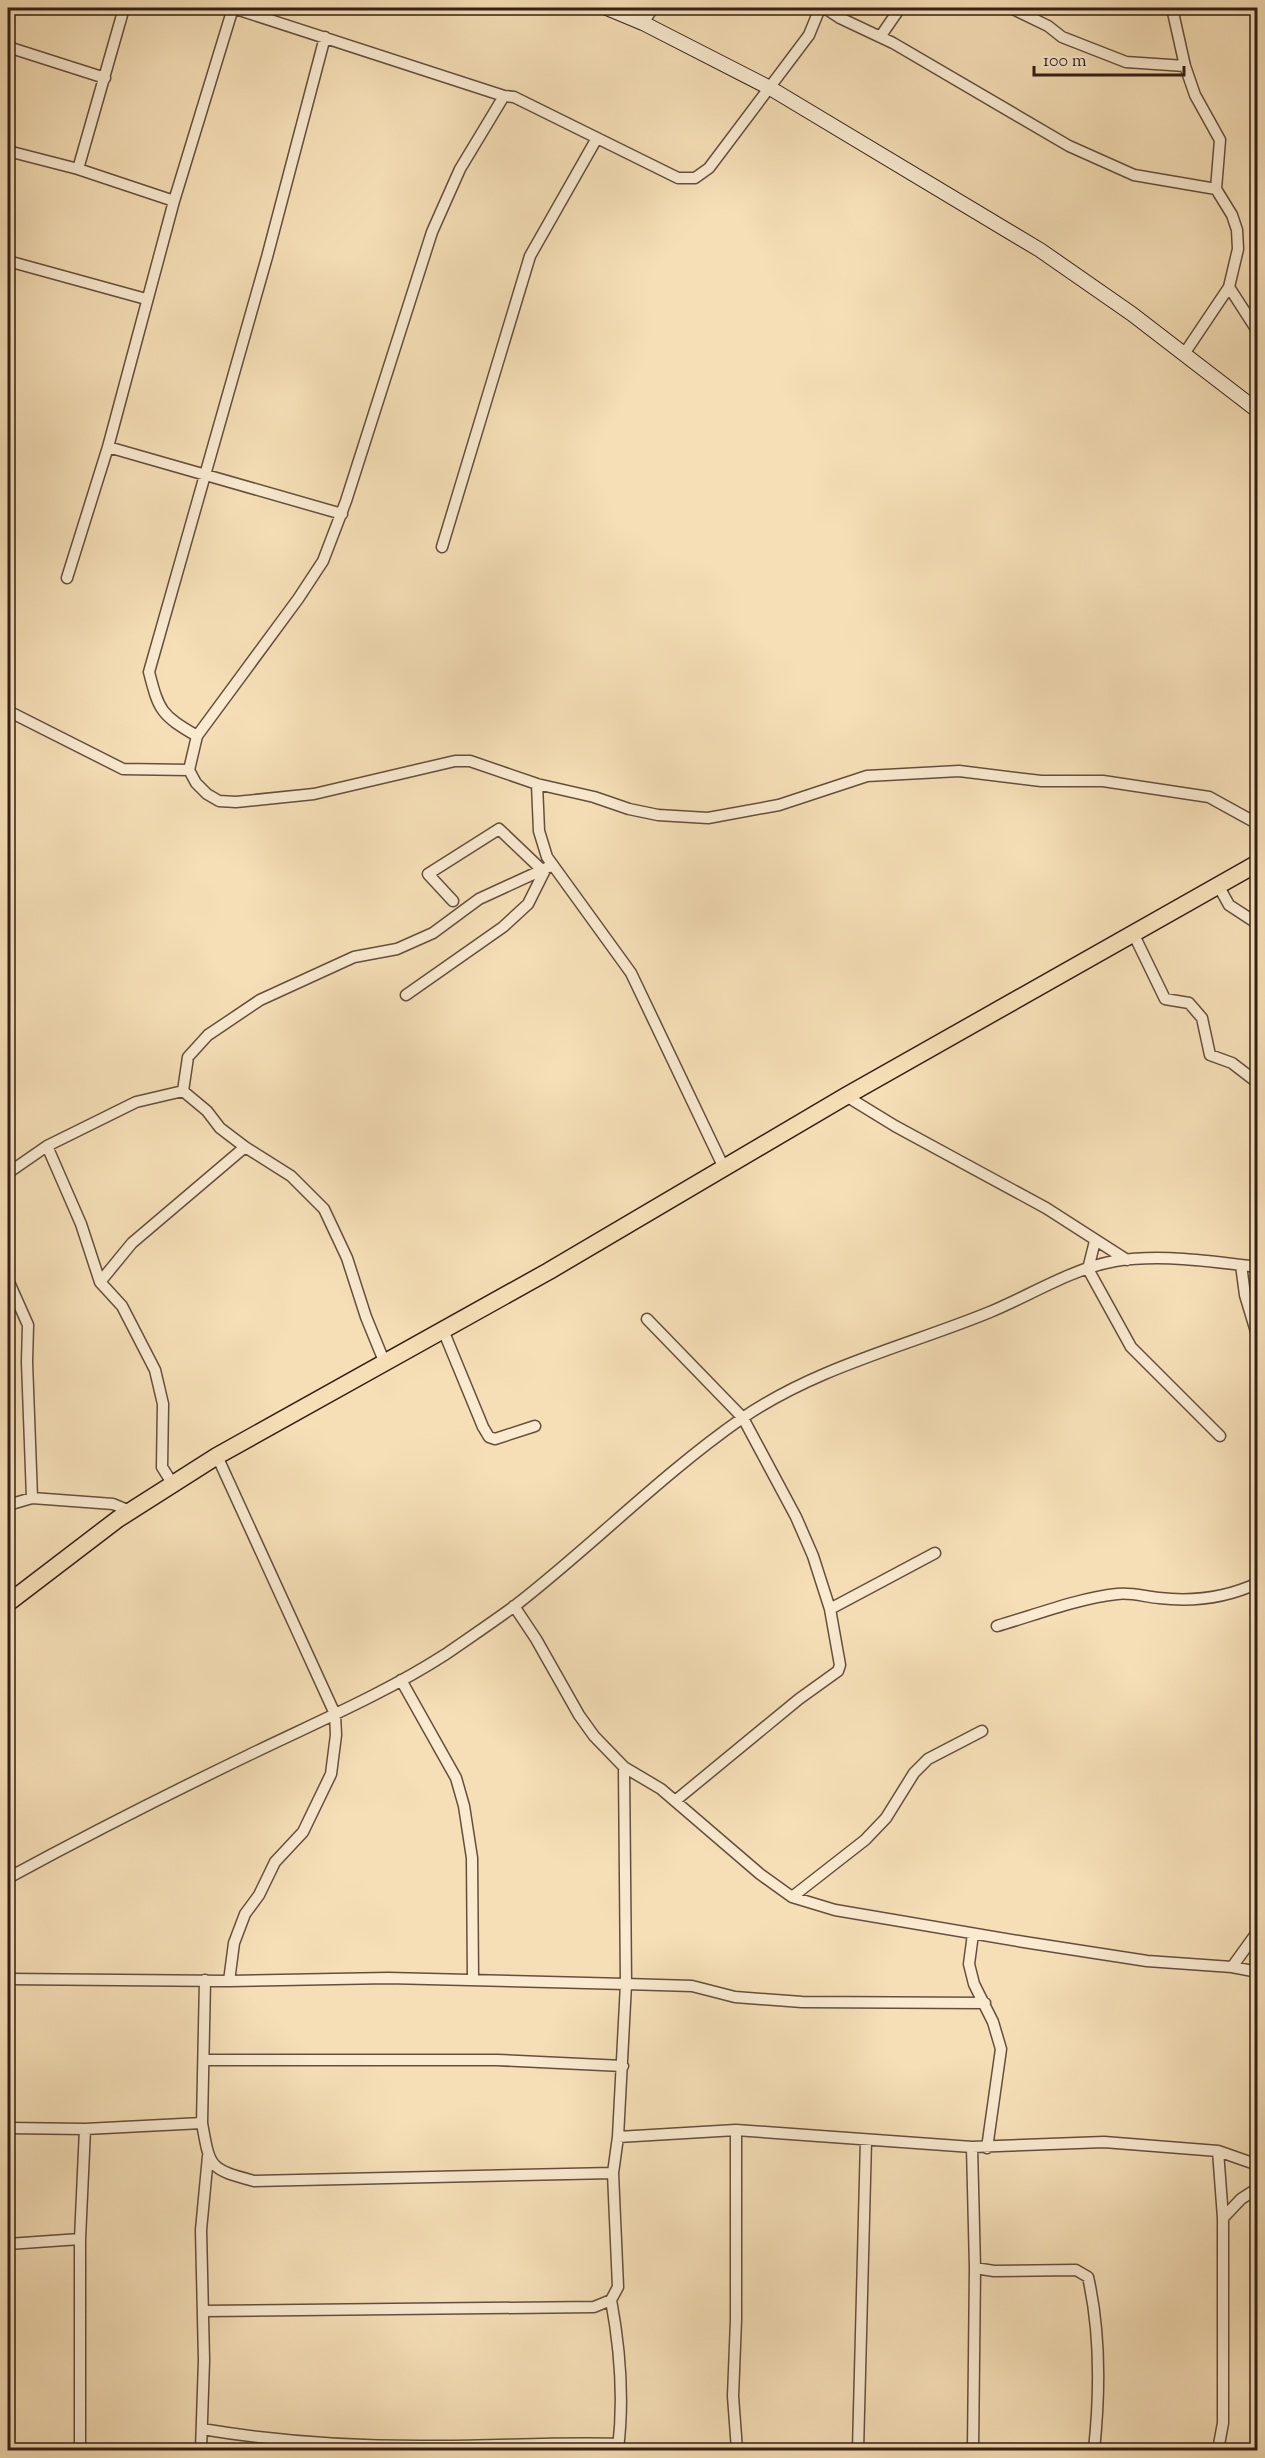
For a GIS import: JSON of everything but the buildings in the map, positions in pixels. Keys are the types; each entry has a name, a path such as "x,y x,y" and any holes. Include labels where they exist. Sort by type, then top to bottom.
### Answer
{"main road":[{"path":"608,8 643,23 770,88 1040,250 1132,314 1256,406"},
{"path":"8,1604 73,1551 130,1510 217,1456 443,1330 846,1096 1257,863"}],"street":[{"path":"78,169 124,8"},
{"path":"67,578 108,447 146,299 233,8 504,96 514,97 678,178 694,177 709,168 809,35 822,8 880,37 1069,146 1123,171 1134,175 1216,189"},
{"path":"643,23 652,8"},
{"path":"880,37 900,8"},
{"path":"1011,8 1048,26 1062,37 1126,62 1185,66"},
{"path":"1172,8 1185,66 1195,95 1220,140 1216,189 1232,215 1237,230 1238,249 1229,287 1184,354"},
{"path":"197,735 172,721 162,711 157,703 149,672 267,257 325,37"},
{"path":"8,47 105,78"},
{"path":"504,96 460,169 432,232 342,514 323,561 197,735 189,770 196,783 207,794 219,801 236,802 314,794 455,761 470,761 537,784 594,797 629,809 658,815 708,818 779,806 867,776 959,771 1041,782 1102,781 1209,797 1257,824"},
{"path":"442,547 530,256 597,138"},
{"path":"8,151 78,169 174,201"},
{"path":"8,261 146,299"},
{"path":"1229,287 1257,332"},
{"path":"108,447 342,514"},
{"path":"8,711 123,769 189,770"},
{"path":"406,995 503,927 528,904 547,867 547,857 539,831 537,784"},
{"path":"453,901 428,874 499,829 547,867 631,973 724,1168"},
{"path":"183,1090 188,1057 208,1035 260,1000 354,957 397,949 433,933 479,899 547,867"},
{"path":"1218,885 1229,905 1257,924"},
{"path":"1133,933 1165,999 1189,1003 1202,1018 1210,1055 1232,1063 1257,1083"},
{"path":"8,1173 46,1146 136,1102 183,1090"},
{"path":"183,1090 207,1111 220,1128 244,1147 291,1176 324,1209 348,1258 366,1317 384,1361"},
{"path":"846,1096 895,1126 1046,1208 1127,1260"},
{"path":"46,1146 81,1224 100,1282 122,1306 155,1370 163,1404 162,1467 172,1483"},
{"path":"100,1282 132,1243 244,1147"},
{"path":"1095,1241 1088,1269 1131,1347 1221,1436"},
{"path":"8,1878 140,1807 335,1714 444,1655 514,1606 652,1488 743,1418 806,1382 991,1312 1088,1269 1127,1260 1170,1259 1257,1267"},
{"path":"1241,1265 1247,1306 1257,1338"},
{"path":"8,1280 28,1325 27,1362 32,1498"},
{"path":"647,1319 743,1418 796,1517 813,1556 830,1609 840,1657 838,1671 799,1699 675,1801"},
{"path":"443,1330 489,1437 495,1439 535,1425"},
{"path":"217,1456 335,1714 336,1735 331,1774 303,1832 275,1862 259,1895 245,1914 234,1943 229,1981"},
{"path":"8,1505 32,1498 113,1504 130,1510"},
{"path":"830,1609 935,1553"},
{"path":"997,1626 1096,1597 1121,1593 1162,1599 1202,1600 1240,1592 1257,1583"},
{"path":"514,1606 537,1639 579,1715 594,1736 624,1767 661,1789 760,1874 792,1897 835,1910 973,1934 1147,1961 1232,1967 1257,1972"},
{"path":"401,1680 456,1778 464,1806 472,1858 474,1980"},
{"path":"792,1897 865,1840 886,1818 914,1773 928,1759 982,1731"},
{"path":"203,2311 594,2307 610,2300 618,2288 614,2173 623,2066 626,1984 624,1767"},
{"path":"1232,1967 1257,1931"},
{"path":"973,1934 969,1964 974,1984 986,2003 1000,2049 987,2148"},
{"path":"8,1979 229,1981 388,1978 474,1980 692,1986 735,1997 802,2002 986,2003"},
{"path":"201,2451 203,2311 201,2230 208,2156 202,2123 205,1980"},
{"path":"204,2060 497,2060 623,2066"},
{"path":"8,2128 85,2129 202,2123"},
{"path":"80,2451 80,2239 85,2129"},
{"path":"618,2137 736,2130 987,2148 1104,2142 1218,2151 1257,2165"},
{"path":"736,2130 736,2320 733,2396 737,2451"},
{"path":"858,2451 866,2140"},
{"path":"972,2147 975,2268 973,2451"},
{"path":"1218,2151 1223,2218 1223,2422 1218,2451"},
{"path":"208,2156 222,2172 254,2181 614,2173"},
{"path":"1223,2218 1241,2199 1257,2188"},
{"path":"8,2244 80,2239"},
{"path":"975,2268 994,2271 1076,2270 1088,2277 1098,2329 1097,2417 1094,2451"},
{"path":"202,2429 263,2439 360,2444 439,2446 548,2442 618,2447 618,2362 616,2330 610,2300"}]}
